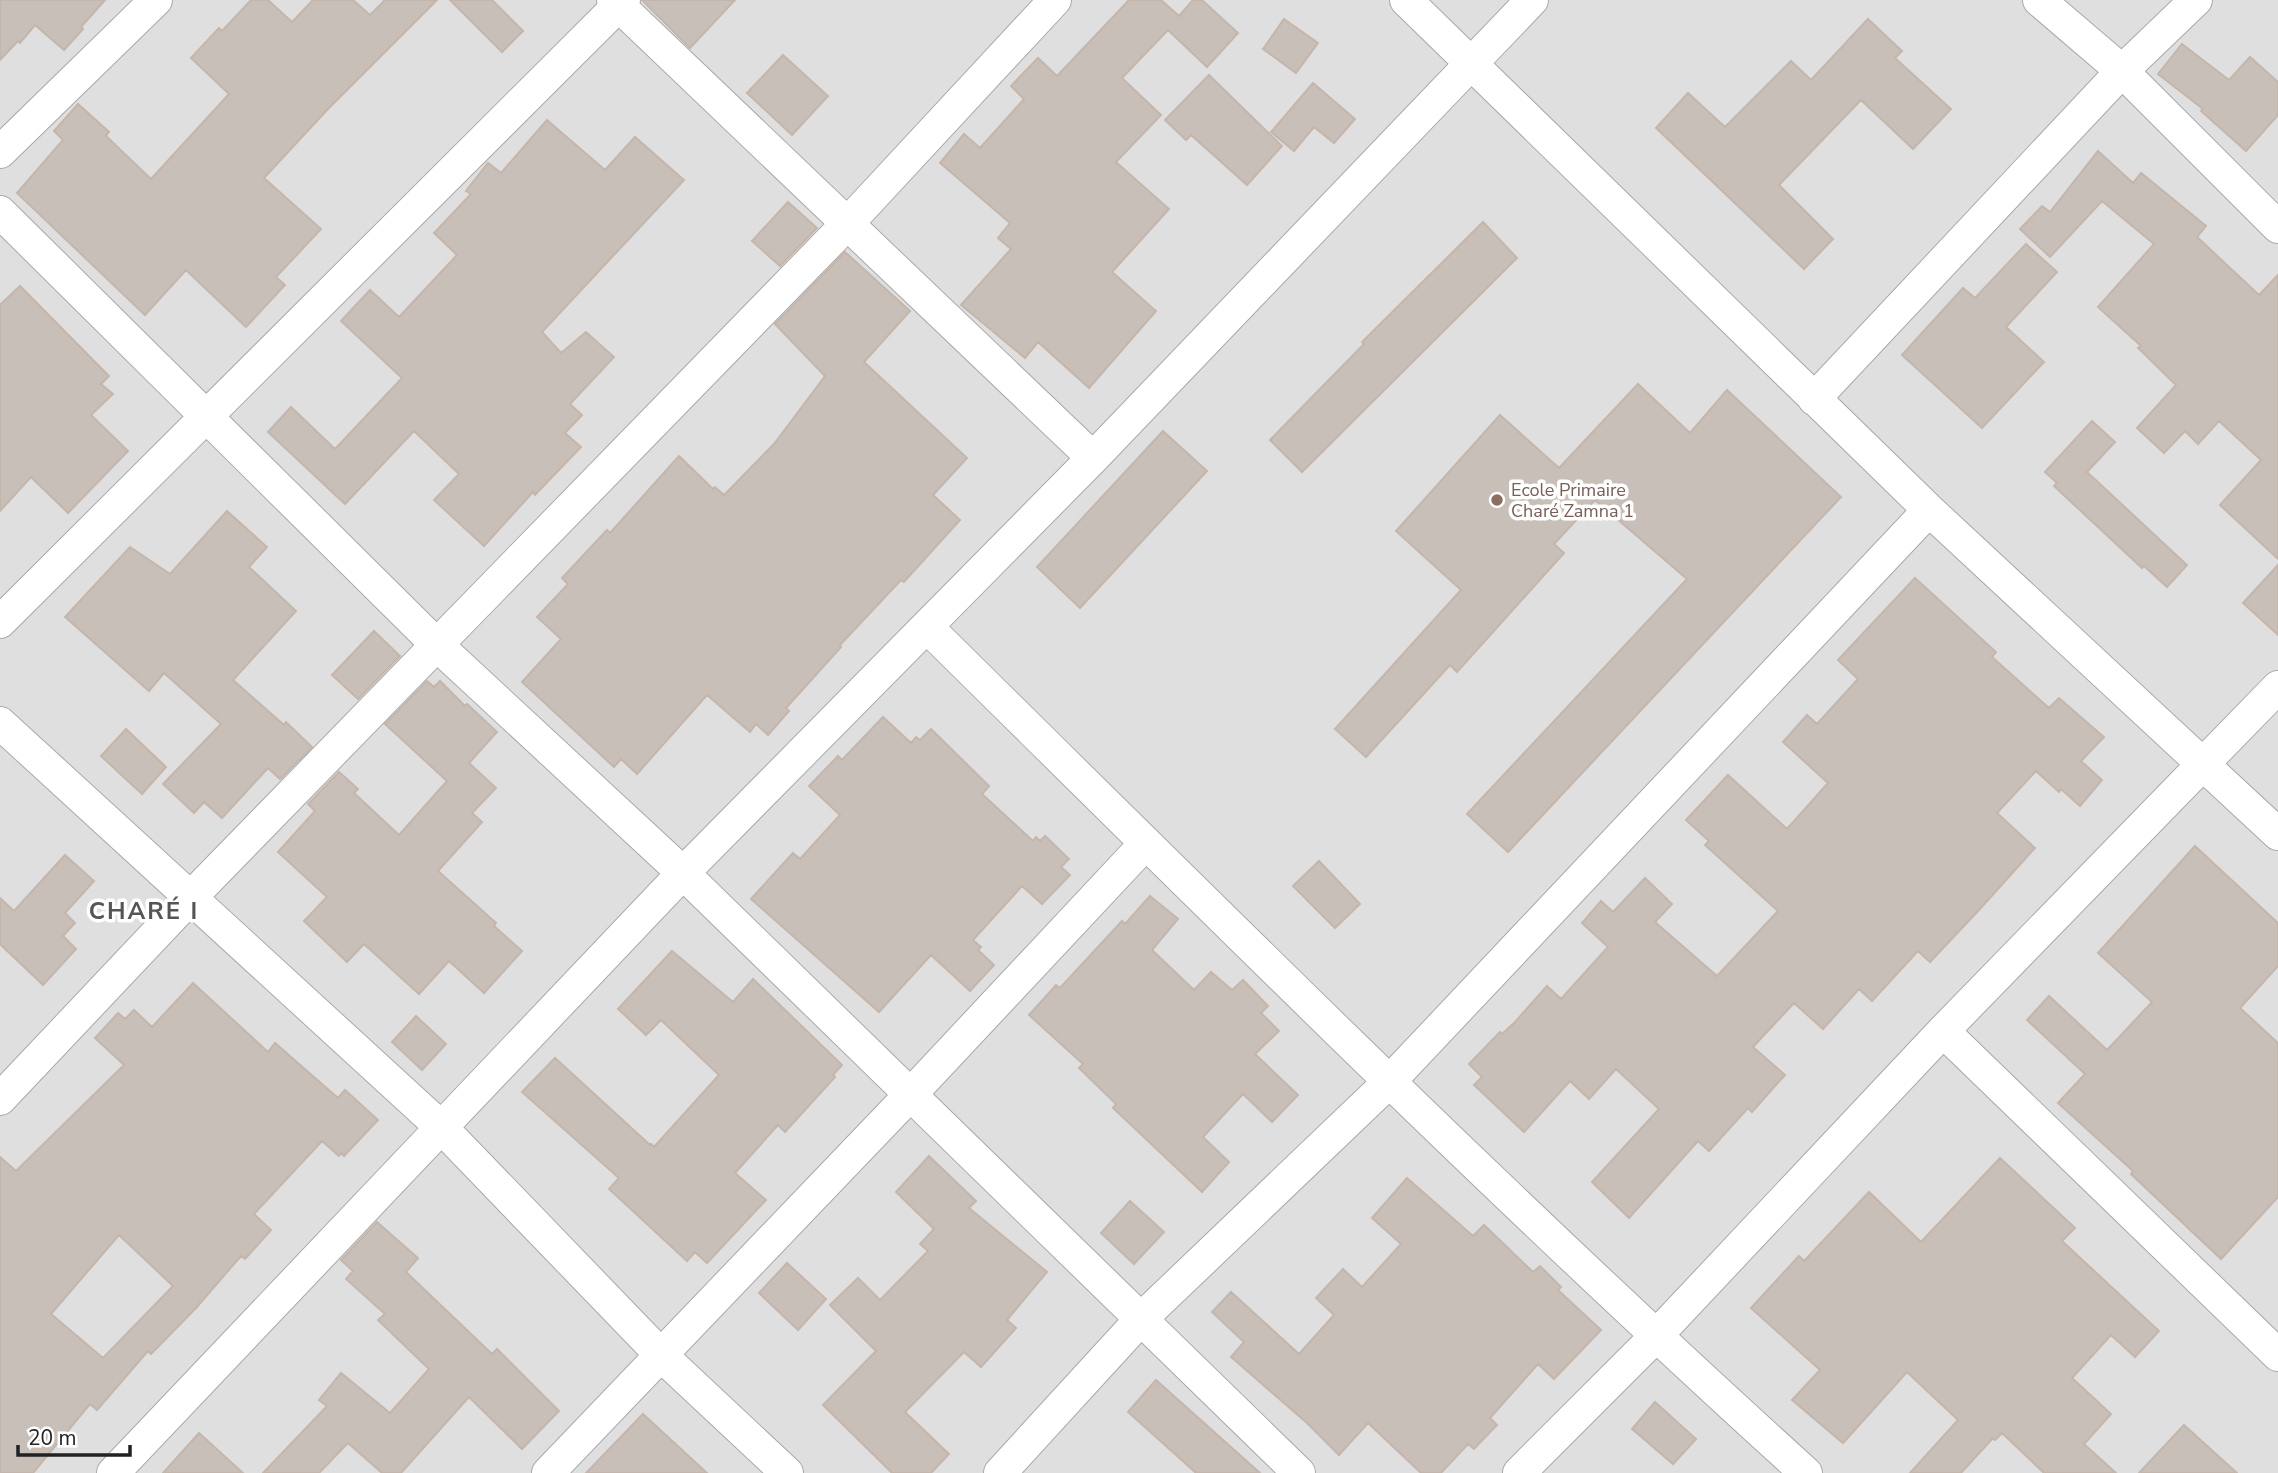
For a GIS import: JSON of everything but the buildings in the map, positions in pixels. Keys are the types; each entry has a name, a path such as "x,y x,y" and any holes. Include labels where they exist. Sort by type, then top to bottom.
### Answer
{"street":[{"path":"0,152 156,0"},
{"path":"0,1099 191,897 847,224 1055,0"},
{"path":"1406,0 1929,510 2278,834"},
{"path":"113,1473 683,873 1093,458 1532,0"},
{"path":"2039,0 2122,71 2278,227"},
{"path":"1814,399 2122,71 2196,0"},
{"path":"0,622 618,2 1093,458"},
{"path":"0,212 437,645 683,873 1299,1473"},
{"path":"1000,1473 1141,1319 1389,1082 1929,510"},
{"path":"927,627 1389,1082 1655,1337 1805,1473"},
{"path":"1519,1473 1655,1337 1943,1031 2278,687"},
{"path":"0,723 442,1128 662,1356 787,1473"},
{"path":"548,1473 910,1095 1146,843"},
{"path":"1943,1031 2278,1355"}],"shaded area":[{"path":"0,0 2278,0 2278,1473 0,1473"}],"place":[{"name":"Ecole Primaire Charé Zamna 1","path":"1497,500"}],"district":[{"name":"CHARÉ I","path":"144,911"}]}
